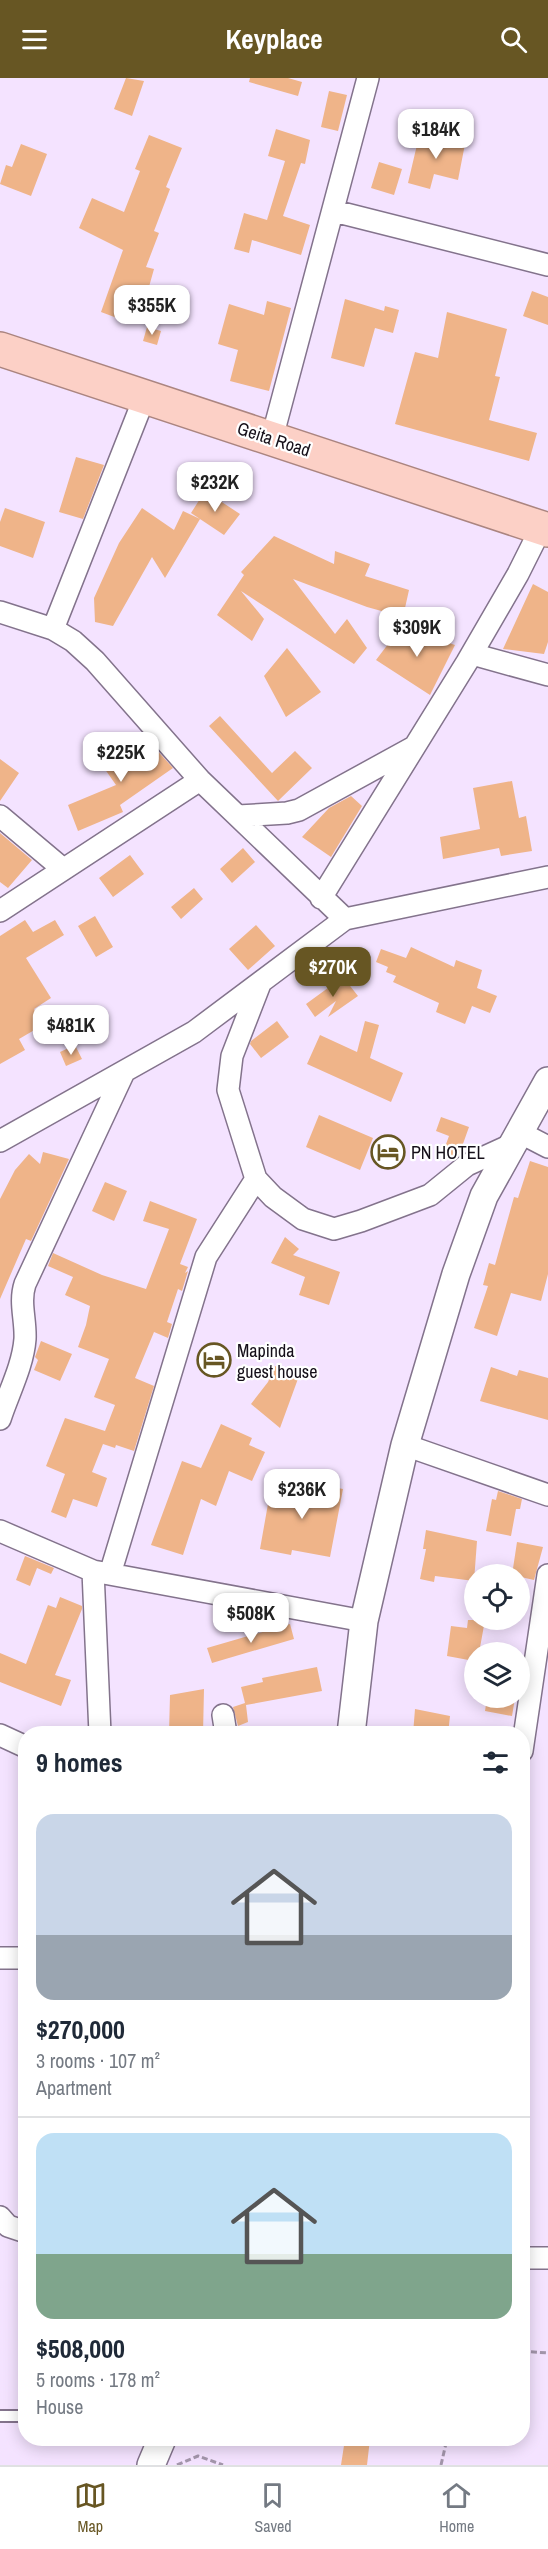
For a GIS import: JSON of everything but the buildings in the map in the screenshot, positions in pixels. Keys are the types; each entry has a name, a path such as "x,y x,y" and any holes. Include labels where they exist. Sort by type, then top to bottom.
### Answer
{"highway":[{"name":"Geita Road","path":"0,349 544,529"}],"street":[{"path":"272,438 368,78"},
{"path":"334,211 548,265"},
{"path":"53,629 145,396"},
{"path":"321,898 412,747 472,654 544,529"},
{"path":"0,612 53,629 73,641 95,661 200,780 345,919"},
{"path":"472,654 548,675"},
{"path":"237,816 300,810 412,747"},
{"path":"0,911 200,780"},
{"path":"0,816 63,869"},
{"path":"0,1141 194,1032 345,919 548,877"},
{"path":"261,983 232,1056 228,1090 256,1179 273,1197 303,1219 334,1228 362,1221 430,1195 467,1165 516,1138 548,1146"},
{"path":"0,1419 23,1350 25,1330 21,1294 24,1284 124,1072"},
{"path":"352,1726 364,1621 405,1445 456,1274 484,1196 548,1081"},
{"path":"100,1726 101,1572 206,1257 256,1179"},
{"path":"405,1445 548,1495"},
{"path":"0,1532 101,1572 364,1621"},
{"path":"526,1726 548,1575"},
{"path":"0,1735 18,1743"},
{"path":"0,1958 18,1958"},
{"path":"0,2217 8,2226 18,2230"},
{"path":"0,2235 18,2234"},
{"path":"530,2258 548,2258"},
{"path":"151,2465 159,2446"}],"lane":[{"path":"0,2416 18,2416"}],"path":[{"path":"530,2352 548,2353"},
{"path":"441,2465 445,2446"},
{"path":"177,2465 198,2456 223,2465"}],"place":[{"name":"PN HOTEL","path":"388,1152"},
{"name":"Mapinda guest house","path":"214,1360"}]}
